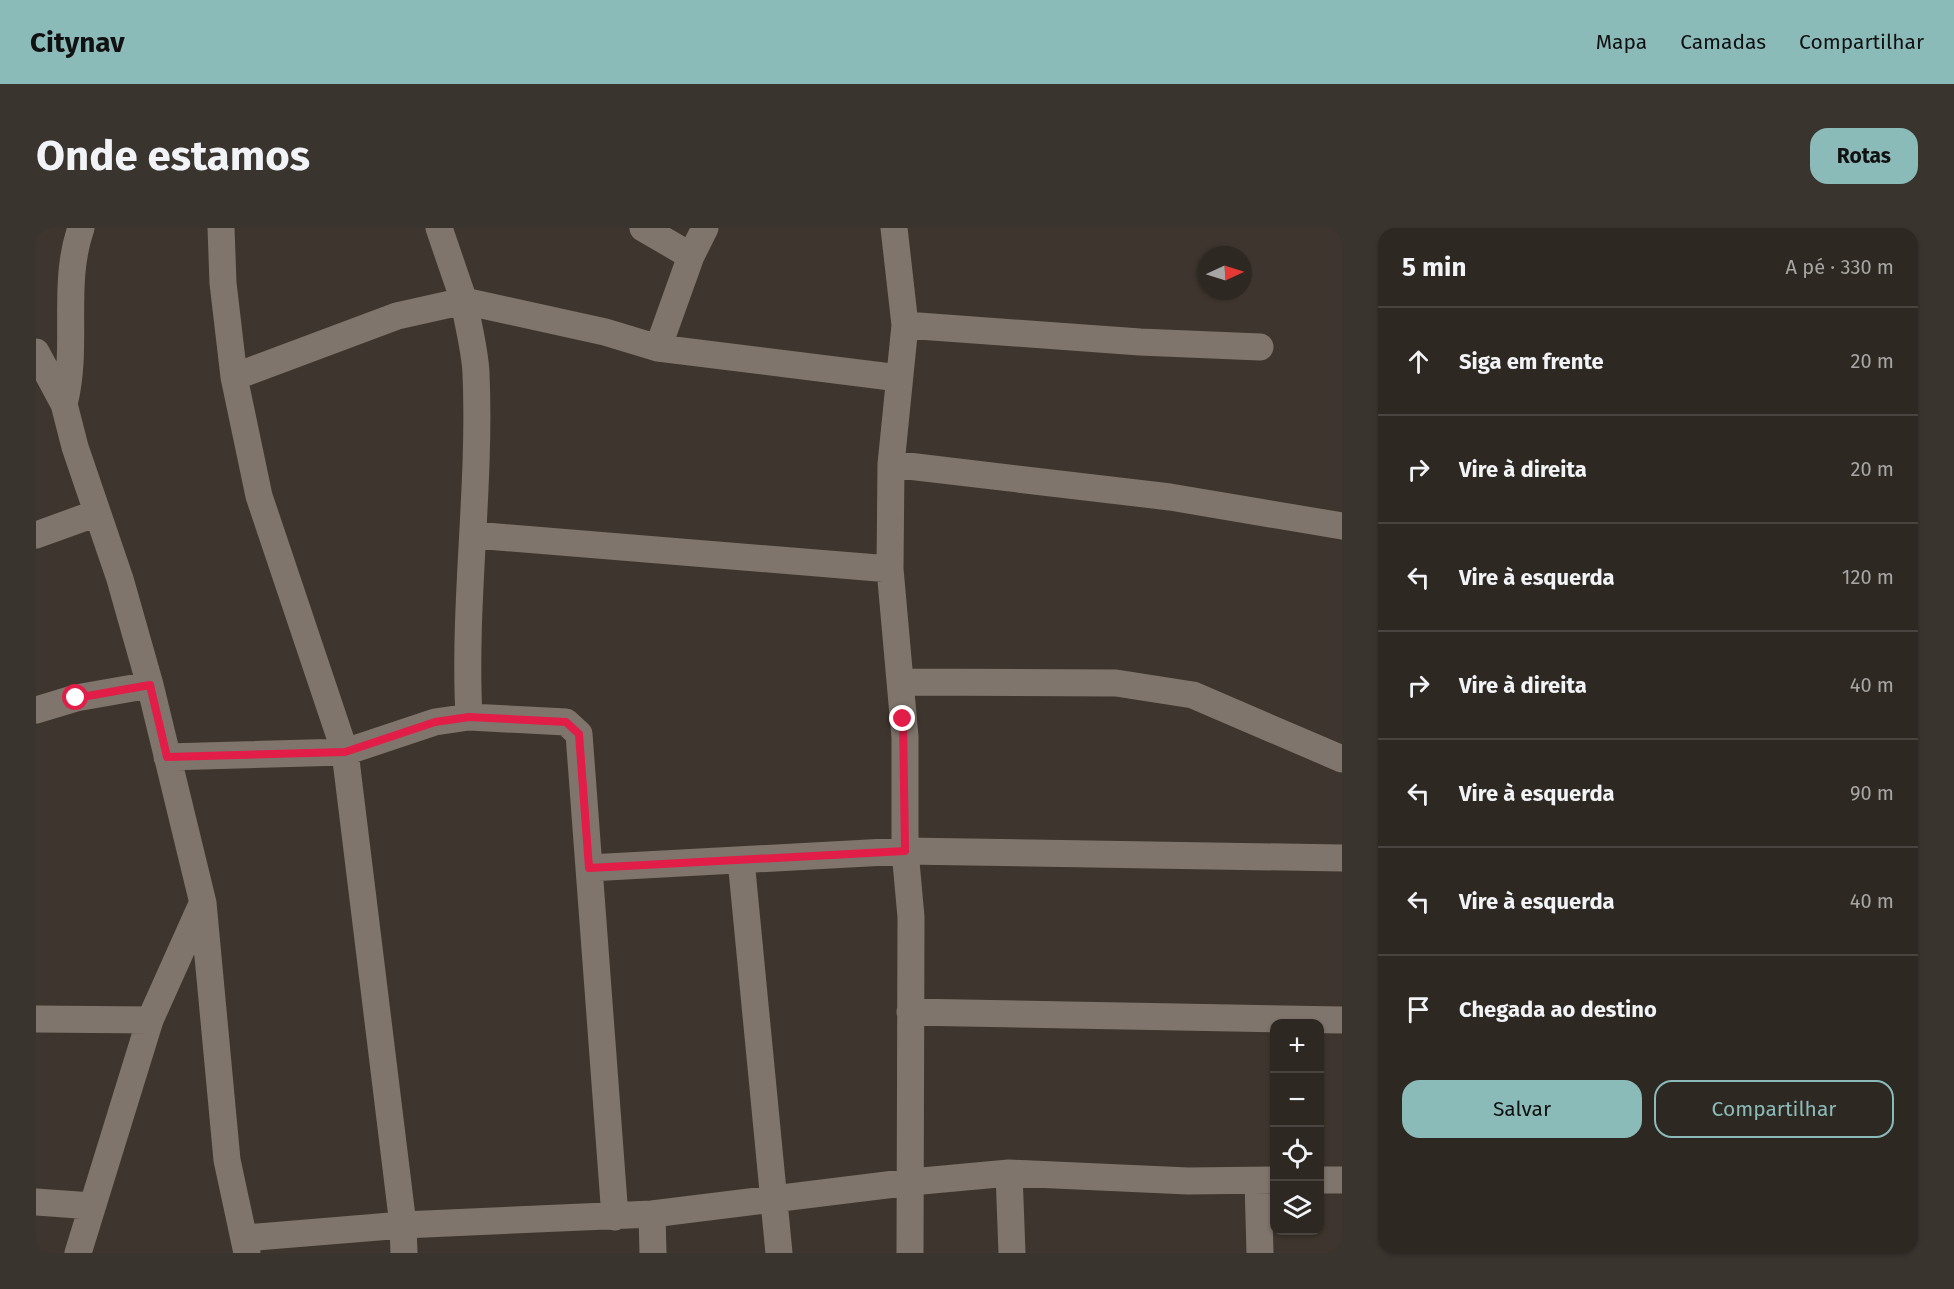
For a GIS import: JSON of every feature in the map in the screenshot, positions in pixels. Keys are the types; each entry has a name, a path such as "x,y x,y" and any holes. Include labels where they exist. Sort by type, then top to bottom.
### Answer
{"street":[{"path":"64,404 72,361 71,273 81,228"},
{"path":"221,228 234,377 259,496 345,752 403,1225 404,1253"},
{"path":"439,228 464,301 476,371 474,535 467,615 469,717"},
{"path":"644,228 691,256"},
{"path":"658,348 691,256 705,228"},
{"path":"894,228 905,325 891,464 891,569 904,737 905,851 911,917 910,1253"},
{"path":"234,377 397,316 464,301 605,332 658,348 899,378"},
{"path":"905,325 1140,342 1260,347"},
{"path":"36,352 64,404 96,513 120,579 150,685 203,903 227,1160 245,1246 403,1225 652,1214 911,1182 1009,1173 1188,1181 1267,1180 1260,1253"},
{"path":"891,464 1170,498 1342,526"},
{"path":"36,535 96,513"},
{"path":"474,535 891,569"},
{"path":"900,682 1116,683 1193,694 1342,759"},
{"path":"36,710 76,698 150,685"},
{"path":"167,757 345,752 435,722 469,717 566,722 579,734 615,1217"},
{"path":"589,868 905,851 1342,858"},
{"path":"741,860 779,1253"},
{"path":"78,1253 150,1020 203,903"},
{"path":"910,1012 1342,1020"},
{"path":"36,1019 150,1020"},
{"path":"1009,1173 1011,1253"},
{"path":"1324,1180 1342,1180"},
{"path":"36,1202 92,1206"},
{"path":"652,1214 653,1253"}],"route":[{"path":"76,698 150,685 167,757 345,752 387,736 435,722 469,717 566,722 579,734 589,868 905,851 903,719"}]}
